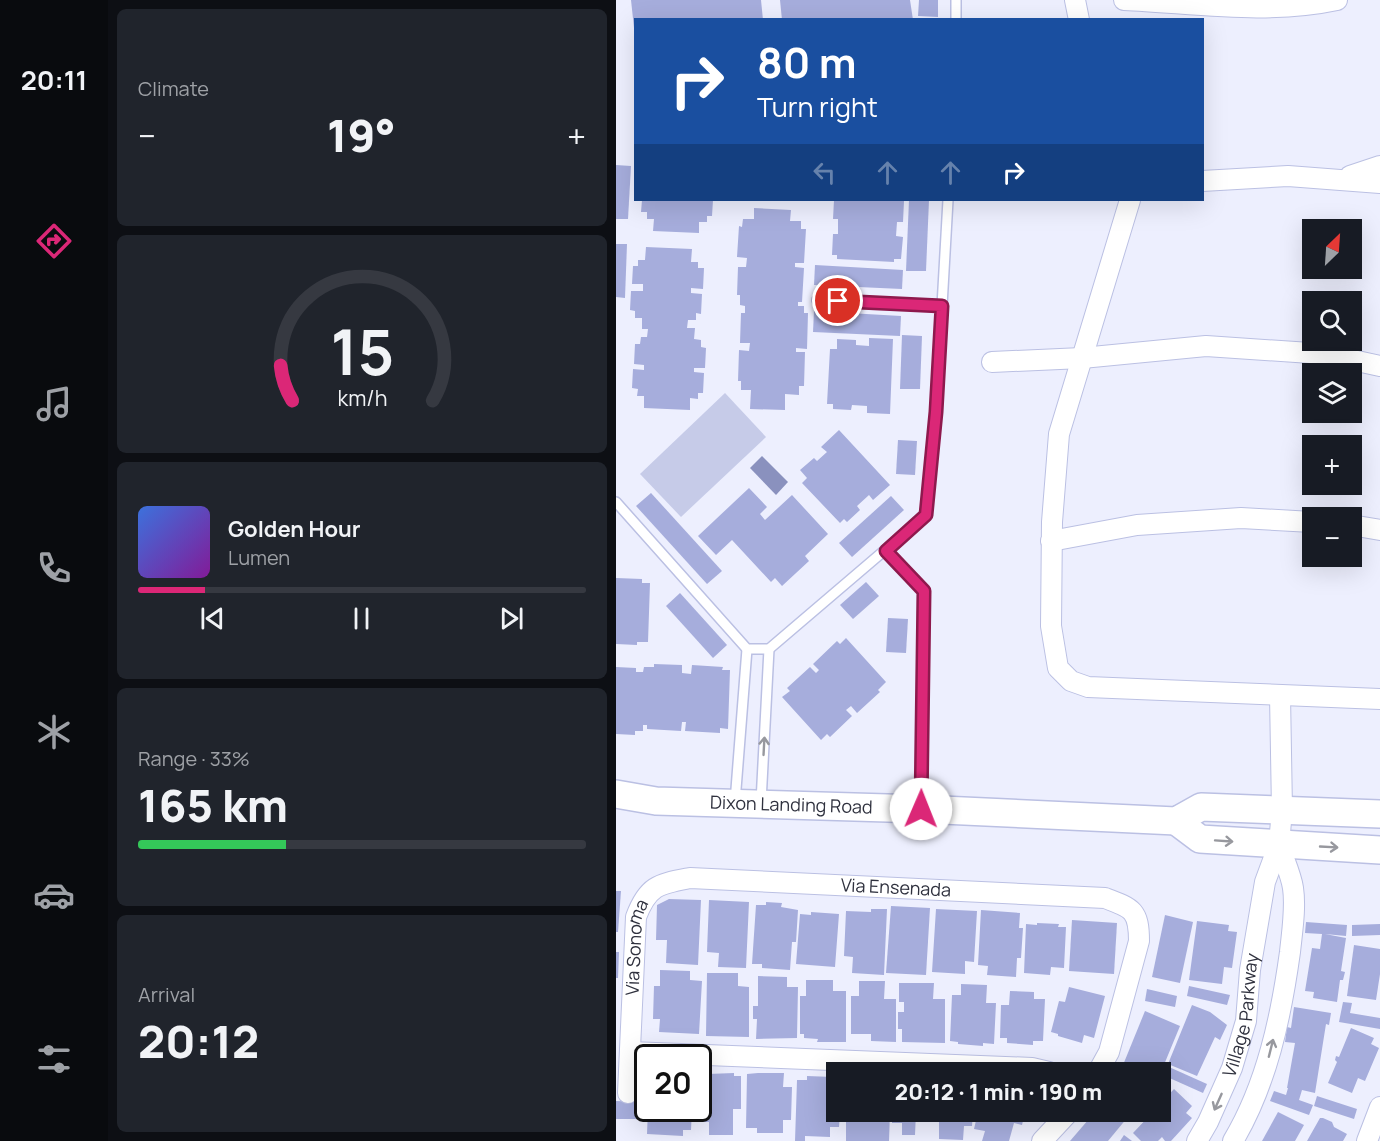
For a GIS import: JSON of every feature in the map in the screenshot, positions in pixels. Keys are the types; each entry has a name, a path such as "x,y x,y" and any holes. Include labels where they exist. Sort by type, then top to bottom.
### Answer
{"main road":[{"name":"Dixon Landing Road","path":"616,794 656,801 1176,820 1201,807 1380,814"},
{"name":"Dixon Landing Road","path":"616,813 656,801"},
{"path":"1176,820 1200,839 1380,850"}],"street":[{"path":"1075,0 1079,18"},
{"path":"1124,0 1240,8 1317,4 1337,0"},
{"path":"1339,180 1380,166"},
{"path":"1204,181 1288,176 1380,183"},
{"path":"1130,201 1058,434 1051,541 1051,626 1058,668 1071,681 1088,687 1380,699"},
{"path":"992,362 1082,358 1206,346 1325,354 1380,366"},
{"path":"1051,541 1137,525 1240,518 1302,521"},
{"path":"1362,527 1380,530"},
{"path":"1279,844 1282,810 1280,695"},
{"name":"Village Parkway","path":"1197,1141 1232,1068 1246,1021 1250,970 1265,882 1279,844"},
{"name":"Village Parkway","path":"1233,1141 1253,1100 1268,1059 1284,999 1292,932 1293,888 1279,844"},
{"name":"Via Ensenada","path":"660,884 690,878 1093,897 1105,898 1131,908 1139,922 1138,941 1109,1052 1104,1062"},
{"name":"Via Sonoma","path":"628,1093 637,917 643,899 660,884"},
{"path":"630,1052 881,1062"},
{"path":"1367,1141 1380,1107"},
{"path":"1042,1141 1060,1122"}],"lane":[{"path":"956,0 956,18"},
{"path":"616,502 747,649 769,650 926,515 936,412 948,201"},
{"path":"817,300 942,306"},
{"path":"886,551 924,591 921,809"},
{"path":"734,803 747,649"},
{"path":"761,804 769,650"}],"shaded area":[{"path":"725,393 766,437 681,517 640,474"},
{"path":"762,456 788,482 776,495 750,468"}],"building":[{"path":"631,0 761,0 763,18 634,18 634,28"},
{"path":"780,0 910,0 913,18 782,18"},
{"path":"919,0 938,0 938,17 918,16"},
{"path":"616,165 631,166 628,219 616,219"},
{"path":"642,201 713,201 712,216 707,216 707,222 699,222 699,233 653,231 654,219 647,219 647,212 641,212"},
{"path":"834,201 904,201 903,222 897,222 896,236 903,237 901,259 894,259 894,262 837,259 837,255 832,255 833,234 838,234 838,219 833,219"},
{"path":"909,201 929,201 926,271 906,271"},
{"path":"754,208 791,210 790,221 801,221 801,229 806,229 804,263 795,263 795,267 804,268 802,302 798,302 798,306 804,306 804,313 808,313 807,349 796,348 796,352 805,352 804,386 799,386 799,395 785,394 785,410 750,409 751,390 741,390 741,381 738,381 739,350 749,351 750,343 740,343 741,313 745,313 745,306 740,305 740,295 737,295 738,267 746,267 747,258 737,257 739,226 742,227 743,219 754,219"},
{"path":"616,244 627,244 625,298 616,297"},
{"path":"646,247 692,249 691,262 698,262 698,268 704,268 703,289 691,288 691,293 702,294 701,314 696,313 696,320 688,320 687,328 695,328 694,339 701,340 701,347 706,348 705,368 694,368 694,372 704,373 703,393 698,393 698,399 690,398 690,410 644,408 644,396 637,396 638,389 632,388 633,369 644,370 644,365 634,364 635,344 640,344 641,337 647,337 648,329 642,329 642,318 635,318 635,311 630,310 631,291 643,291 643,284 632,284 633,266 638,266 638,260 645,260"},
{"path":"815,265 903,270 902,289 814,285"},
{"path":"814,311 901,316 900,336 813,332"},
{"path":"902,335 922,336 920,389 900,389"},
{"path":"869,338 893,339 890,414 867,413 867,406 852,405 851,410 833,409 833,404 827,404 830,349 837,349 837,339 856,340 856,345 869,346"},
{"path":"839,430 890,485 873,500 869,495 857,506 860,510 847,522 844,519 840,523 802,483 807,478 800,470 814,458 817,461 827,452 821,447"},
{"path":"898,440 917,441 915,475 896,474"},
{"path":"749,488 767,507 760,514 765,520 792,495 828,534 805,556 809,561 782,586 775,578 771,582 732,540 716,555 698,536"},
{"path":"651,493 722,571 707,584 636,506"},
{"path":"891,496 904,510 852,557 839,543"},
{"path":"616,578 642,579 642,583 650,583 648,642 637,642 637,645 616,644"},
{"path":"866,582 879,596 853,619 840,605"},
{"path":"680,593 727,645 713,658 666,606"},
{"path":"888,618 908,619 906,653 886,652"},
{"path":"846,638 886,682 878,690 880,692 857,713 851,706 846,710 852,716 830,737 827,734 821,740 782,697 790,691 787,688 810,667 816,673 819,670 813,664 837,641 840,644"},
{"path":"654,664 682,665 682,673 691,674 692,665 723,667 722,670 730,670 728,729 720,728 720,733 685,731 686,722 682,722 681,731 647,729 647,725 643,725 643,731 635,731 635,735 616,734 616,667 636,668 636,672 643,672 644,667 654,667"},
{"path":"616,891 621,891 618,932 616,932"},
{"path":"669,899 701,900 698,965 666,963 667,940 656,940 657,905"},
{"path":"709,900 749,902 746,968 718,967 719,953 707,952"},
{"path":"766,902 782,903 781,907 798,910 796,942 792,942 790,970 762,968 762,964 752,964 756,905 766,905"},
{"path":"891,906 930,908 926,975 886,973"},
{"path":"871,909 887,909 884,975 852,973 853,957 844,956 846,911 871,912"},
{"path":"936,909 977,911 974,962 965,961 965,974 932,972"},
{"path":"981,910 1020,913 1019,928 1023,928 1021,958 1017,958 1016,977 987,975 988,966 978,965"},
{"path":"811,912 839,914 835,967 796,964 800,914 811,915"},
{"path":"1165,915 1193,922 1180,983 1152,977"},
{"path":"1072,920 1117,923 1114,974 1069,971"},
{"path":"1197,921 1229,925 1228,931 1237,932 1232,968 1224,967 1222,984 1189,980"},
{"path":"1306,922 1347,925 1346,936 1325,934 1346,938 1341,971 1345,972 1343,980 1340,980 1337,1002 1313,998 1314,992 1305,991 1312,948 1320,949 1322,934 1305,933"},
{"path":"1037,923 1059,924 1058,927 1066,927 1064,968 1051,967 1050,975 1024,973 1026,924 1037,925"},
{"path":"1380,924 1380,935 1352,936 1352,925"},
{"path":"1354,945 1380,949 1380,974 1376,1000 1347,996"},
{"path":"616,952 619,952 618,978 616,978"},
{"path":"660,970 690,971 690,980 702,981 699,1034 659,1032 660,1019 653,1019 654,986 660,986"},
{"path":"707,973 738,973 738,986 749,987 749,1037 706,1036"},
{"path":"758,976 787,977 787,987 798,987 797,1038 756,1039 757,1019 753,1019 753,1006 758,1006"},
{"path":"806,980 833,980 833,991 846,991 846,1042 817,1042 818,1039 804,1038 804,1034 800,1034 800,996 806,996"},
{"path":"859,981 885,981 884,999 896,999 896,1042 871,1041 871,1034 851,1034 851,996 859,996"},
{"path":"899,983 934,983 933,999 945,999 945,1043 902,1042 902,1029 898,1029 898,1012 904,1012 904,1002 899,1002"},
{"path":"961,984 987,985 986,1003 996,1003 994,1044 983,1043 983,1046 950,1041 952,995 961,995"},
{"path":"1189,986 1230,995 1227,1005 1187,996"},
{"path":"1069,987 1105,996 1094,1038 1084,1035 1082,1043 1051,1032 1059,1001 1065,1002"},
{"path":"1147,989 1177,996 1175,1007 1145,1001"},
{"path":"1010,991 1034,992 1034,999 1045,999 1043,1041 1033,1041 1033,1045 1007,1043 1007,1038 1000,1038 1001,1005 1009,1005"},
{"path":"1343,1002 1352,1003 1350,1013 1380,1018 1380,1029 1339,1022"},
{"path":"1192,1005 1210,1012 1227,1025 1220,1040 1215,1037 1197,1076 1171,1065 1171,1062 1169,1062"},
{"path":"1294,1007 1331,1013 1329,1025 1326,1024 1315,1093 1302,1090 1299,1100 1313,1105 1309,1115 1270,1101 1274,1091 1286,1095 1288,1088 1295,1043 1285,1042 1287,1027 1291,1028"},
{"path":"1145,1011 1180,1026 1165,1062 1124,1062"},
{"path":"1351,1028 1374,1038 1371,1044 1379,1048 1365,1081 1358,1078 1352,1093 1328,1083 1337,1062 1336,1056 1339,1057"},
{"path":"1171,1068 1207,1084 1203,1093 1171,1079"},
{"path":"734,1073 734,1076 741,1076 741,1109 733,1109 733,1135 709,1135 709,1122 712,1122 712,1074"},
{"path":"784,1073 783,1087 792,1087 791,1120 783,1120 783,1133 757,1133 757,1128 746,1128 747,1074"},
{"path":"807,1076 826,1077 826,1122 839,1122 839,1127 830,1127 830,1137 805,1136 805,1141 795,1141 797,1080 807,1080"},
{"path":"1174,1089 1192,1106 1186,1113 1192,1118 1171,1141 1165,1141 1162,1137 1158,1141 1141,1141 1133,1133 1143,1122 1171,1122 1171,1092"},
{"path":"1317,1096 1357,1109 1354,1119 1314,1106"},
{"path":"616,1101 634,1102 634,1119 616,1119"},
{"path":"1278,1112 1304,1125 1295,1141 1262,1141"},
{"path":"1320,1118 1332,1122 1334,1127 1347,1134 1343,1141 1307,1141"},
{"path":"647,1122 691,1122 691,1130 683,1130 683,1136 647,1134"},
{"path":"846,1122 890,1122 889,1141 846,1141"},
{"path":"916,1122 915,1135 902,1135 902,1123 892,1123"},
{"path":"939,1122 972,1122 972,1126 964,1126 963,1140 939,1139"},
{"path":"976,1122 1023,1122 1022,1125 1014,1123 1009,1141 982,1141 985,1131 974,1129"},
{"path":"1086,1122 1124,1122 1108,1141 1070,1141"},
{"path":"1124,1135 1132,1141 1120,1141"}],"route":[{"path":"838,301 942,306 936,412 926,515 886,551 924,591 921,809"}]}
